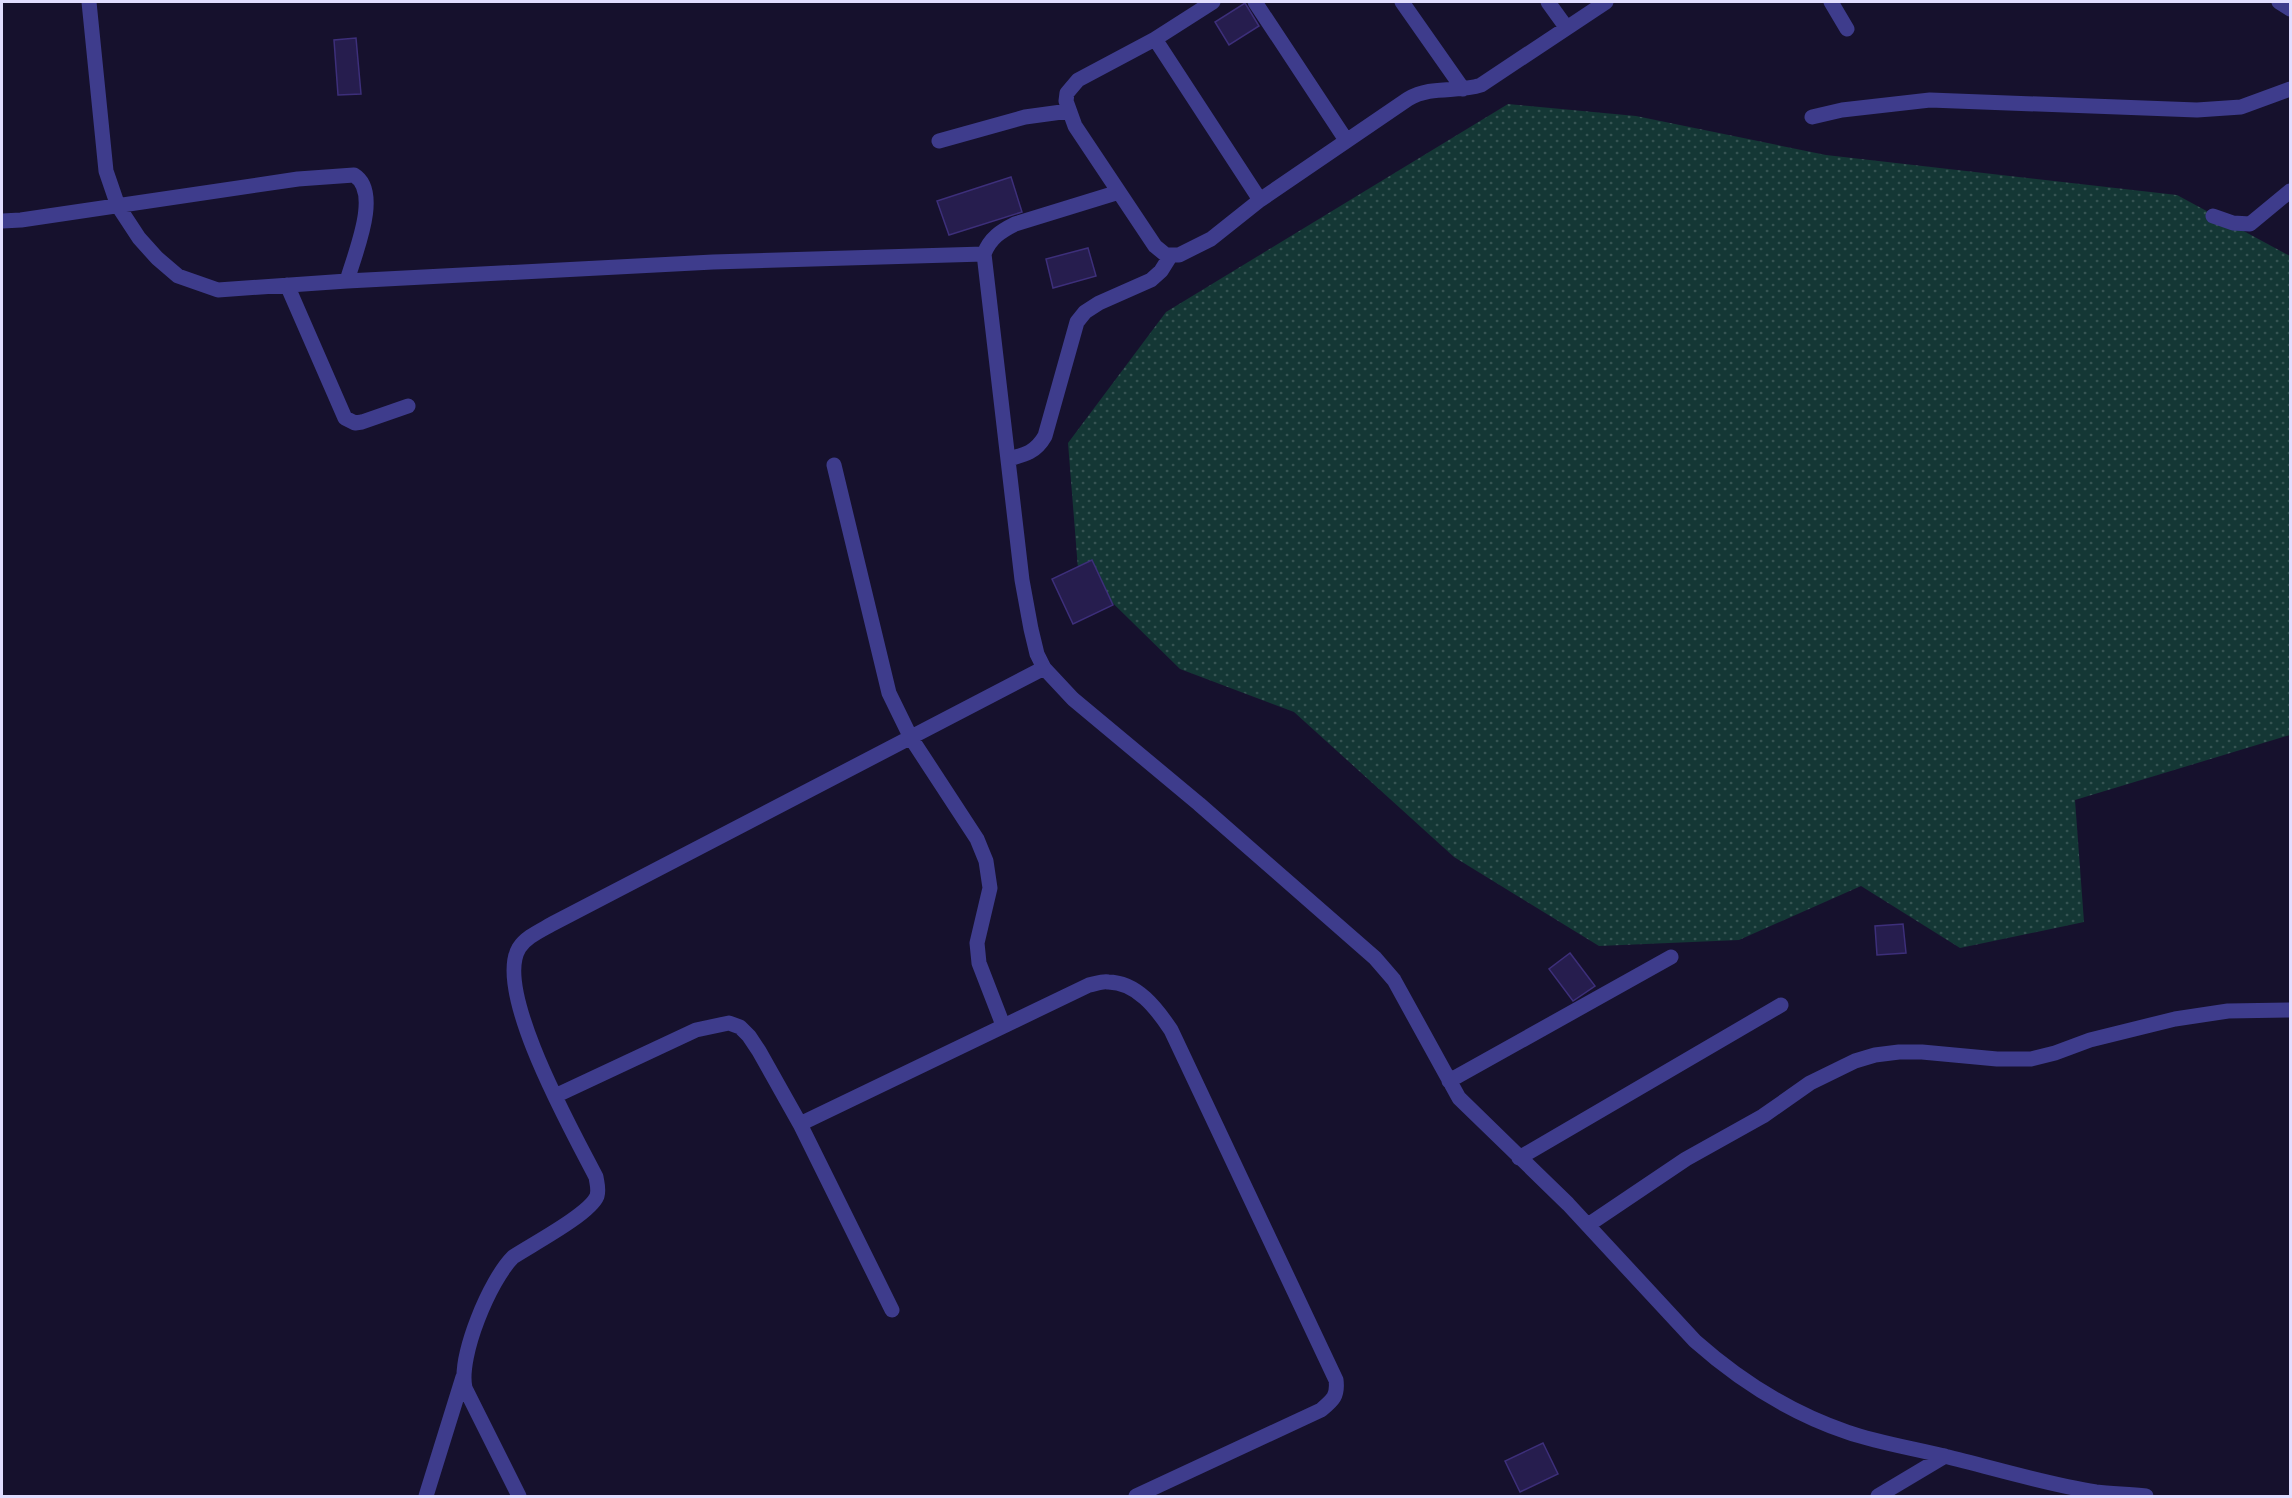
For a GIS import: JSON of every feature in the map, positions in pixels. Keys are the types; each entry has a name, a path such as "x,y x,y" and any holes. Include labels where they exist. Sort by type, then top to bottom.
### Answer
{"street":[{"path":"88,2 106,171 118,206 139,238 178,276 218,290 713,262 984,254"},
{"path":"1213,2 1155,39 1078,80 1067,93 1066,101 1075,126 1155,246 1166,255 1179,255 1196,248 1346,140 1420,92 1463,89 1481,85 1606,2"},
{"path":"1255,2 1346,140"},
{"path":"1402,2 1463,89"},
{"path":"1548,2 1566,27"},
{"path":"1831,2 1847,29"},
{"path":"2279,2 2290,9"},
{"path":"1155,39 1260,200"},
{"path":"1812,117 1842,110 1930,100 2197,110 2241,107 2290,89"},
{"path":"939,141 1025,117 1069,111"},
{"path":"2,221 298,179 354,175 364,185 367,210 347,281"},
{"path":"2213,216 2233,223 2250,224 2290,191"},
{"path":"1119,192 1016,224 993,238 984,254 1024,590 1037,654 1044,668 1073,699 1199,804 1375,958 1394,980 1459,1098 1588,1225 1695,1341 1716,1360 1752,1385 1805,1415 1846,1432 1900,1447 2096,1492 2146,1497"},
{"path":"1008,459 1031,453 1045,436 1073,331 1085,312 1151,279 1161,271 1171,255"},
{"path":"287,285 345,418 355,423 362,422 408,406"},
{"path":"834,465 889,693 911,738 978,839 986,861 990,888 977,943 979,963 1003,1025"},
{"path":"426,1497 463,1377 466,1353 494,1282 503,1267 513,1257 587,1209 597,1198 599,1188 596,1177 555,1096 524,1023 513,974 519,949 527,939 552,924 1044,668"},
{"path":"1449,1081 1671,957"},
{"path":"800,1124 1089,985 1108,981 1127,986 1158,1011 1171,1030 1336,1380 1338,1391 1332,1401 1321,1410 1136,1497"},
{"path":"1519,1158 1781,1005"},
{"path":"1588,1225 1686,1159 1763,1116 1809,1083 1865,1058 1899,1052 1922,1052 1997,1059 2031,1059 2090,1040 2175,1019 2228,1011 2290,1010"},
{"path":"555,1096 696,1030 729,1023 740,1027 749,1036 800,1124 892,1310"},
{"path":"463,1377 470,1399 519,1497"},
{"path":"1878,1497 1945,1456"}],"green space":[{"path":"1508,104 1636,116 1826,155 2177,195 2290,256 2290,735 2075,800 2084,922 1960,948 1861,886 1739,940 1599,946 1454,857 1294,712 1180,669 1078,569 1068,443 1166,312"}],"building":[{"path":"1245,3 1259,26 1229,45 1215,22"},
{"path":"356,38 361,94 338,95 334,40"},
{"path":"1011,177 1022,212 949,235 937,201"},
{"path":"1088,248 1096,276 1053,288 1046,259"},
{"path":"1092,560 1113,605 1073,624 1052,579"},
{"path":"1903,924 1906,953 1877,955 1875,926"},
{"path":"1570,953 1595,986 1573,1001 1549,969"},
{"path":"1543,1443 1558,1474 1520,1492 1505,1461"}]}
